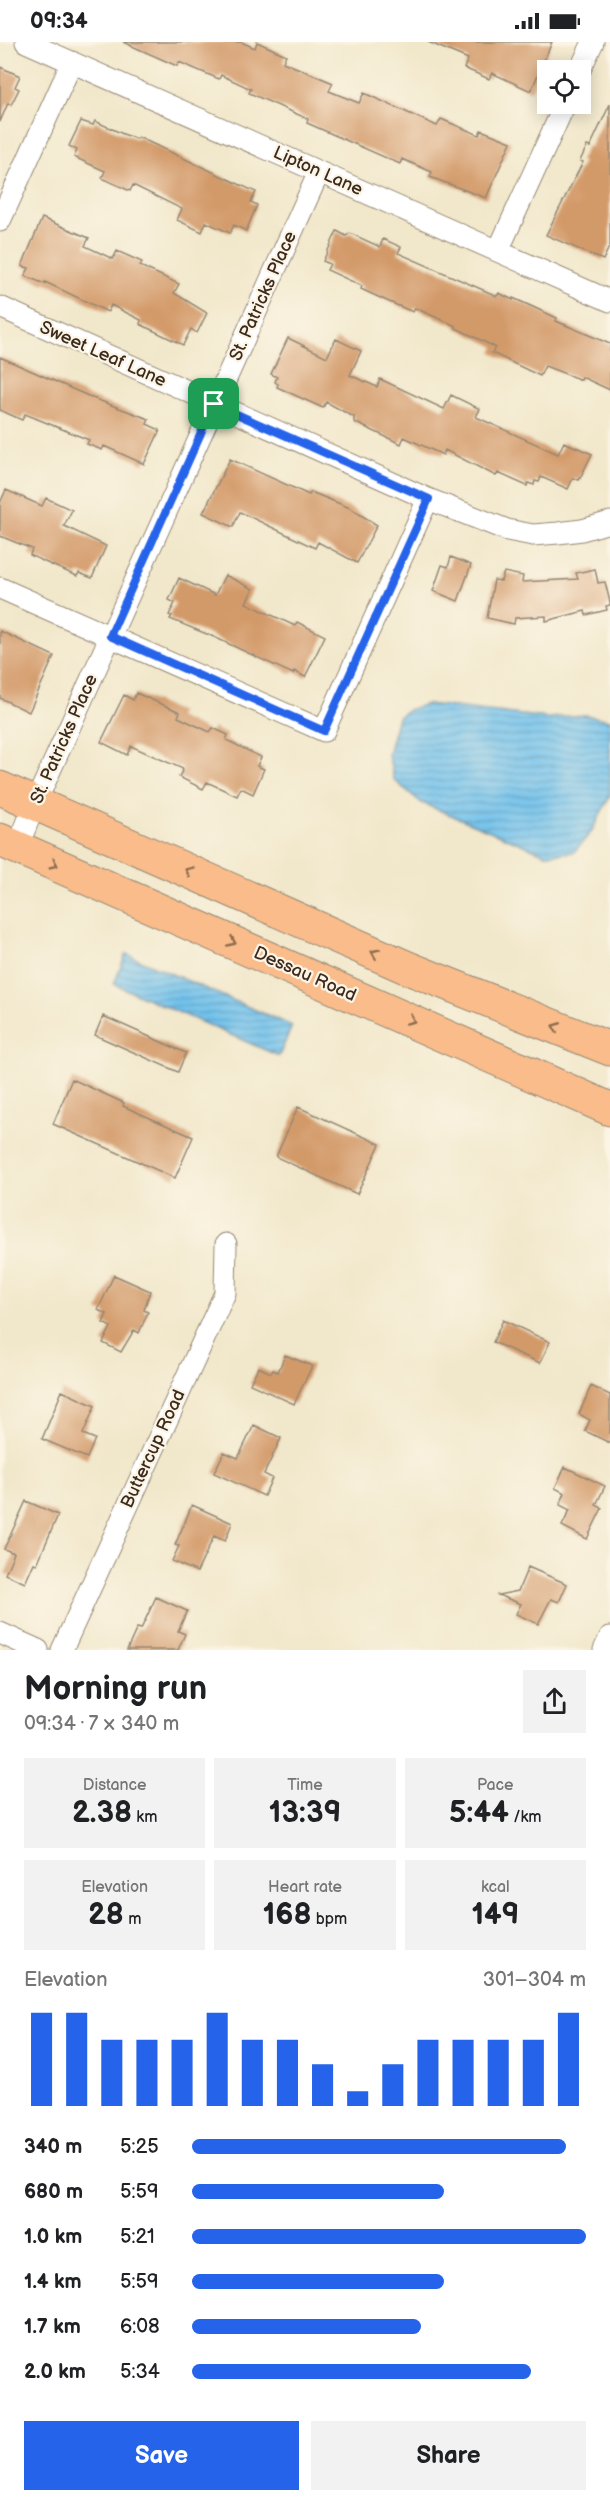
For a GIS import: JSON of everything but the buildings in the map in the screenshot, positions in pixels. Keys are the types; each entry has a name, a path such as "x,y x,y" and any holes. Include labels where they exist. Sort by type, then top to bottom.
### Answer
{"main road":[{"path":"0,788 408,968 610,1049"},
{"name":"Dessau Road","path":"9,844 610,1109"}],"street":[{"name":"Lipton Lane","path":"26,42 610,301"},
{"path":"585,60 593,42"},
{"path":"0,221 72,62"},
{"path":"498,251 560,114"},
{"name":"St. Patricks Place","path":"9,844 35,804 319,172"},
{"name":"Sweet Leaf Lane","path":"0,307 429,499 507,530 533,535 582,530 610,522"},
{"path":"0,588 324,731 429,499"},
{"name":"Buttercup Road","path":"62,1650 225,1293 226,1245"},
{"path":"0,1633 38,1650"},
{"path":"604,1650 610,1637"}],"water":[{"path":"427,704 548,718 585,715 610,720 610,796 591,832 574,852 546,854 422,803 394,780 388,754 398,717 408,710"},
{"path":"126,954 292,1026 279,1056 114,984"}],"route":[{"path":"214,404 429,499 324,731 110,636 214,404"}]}
